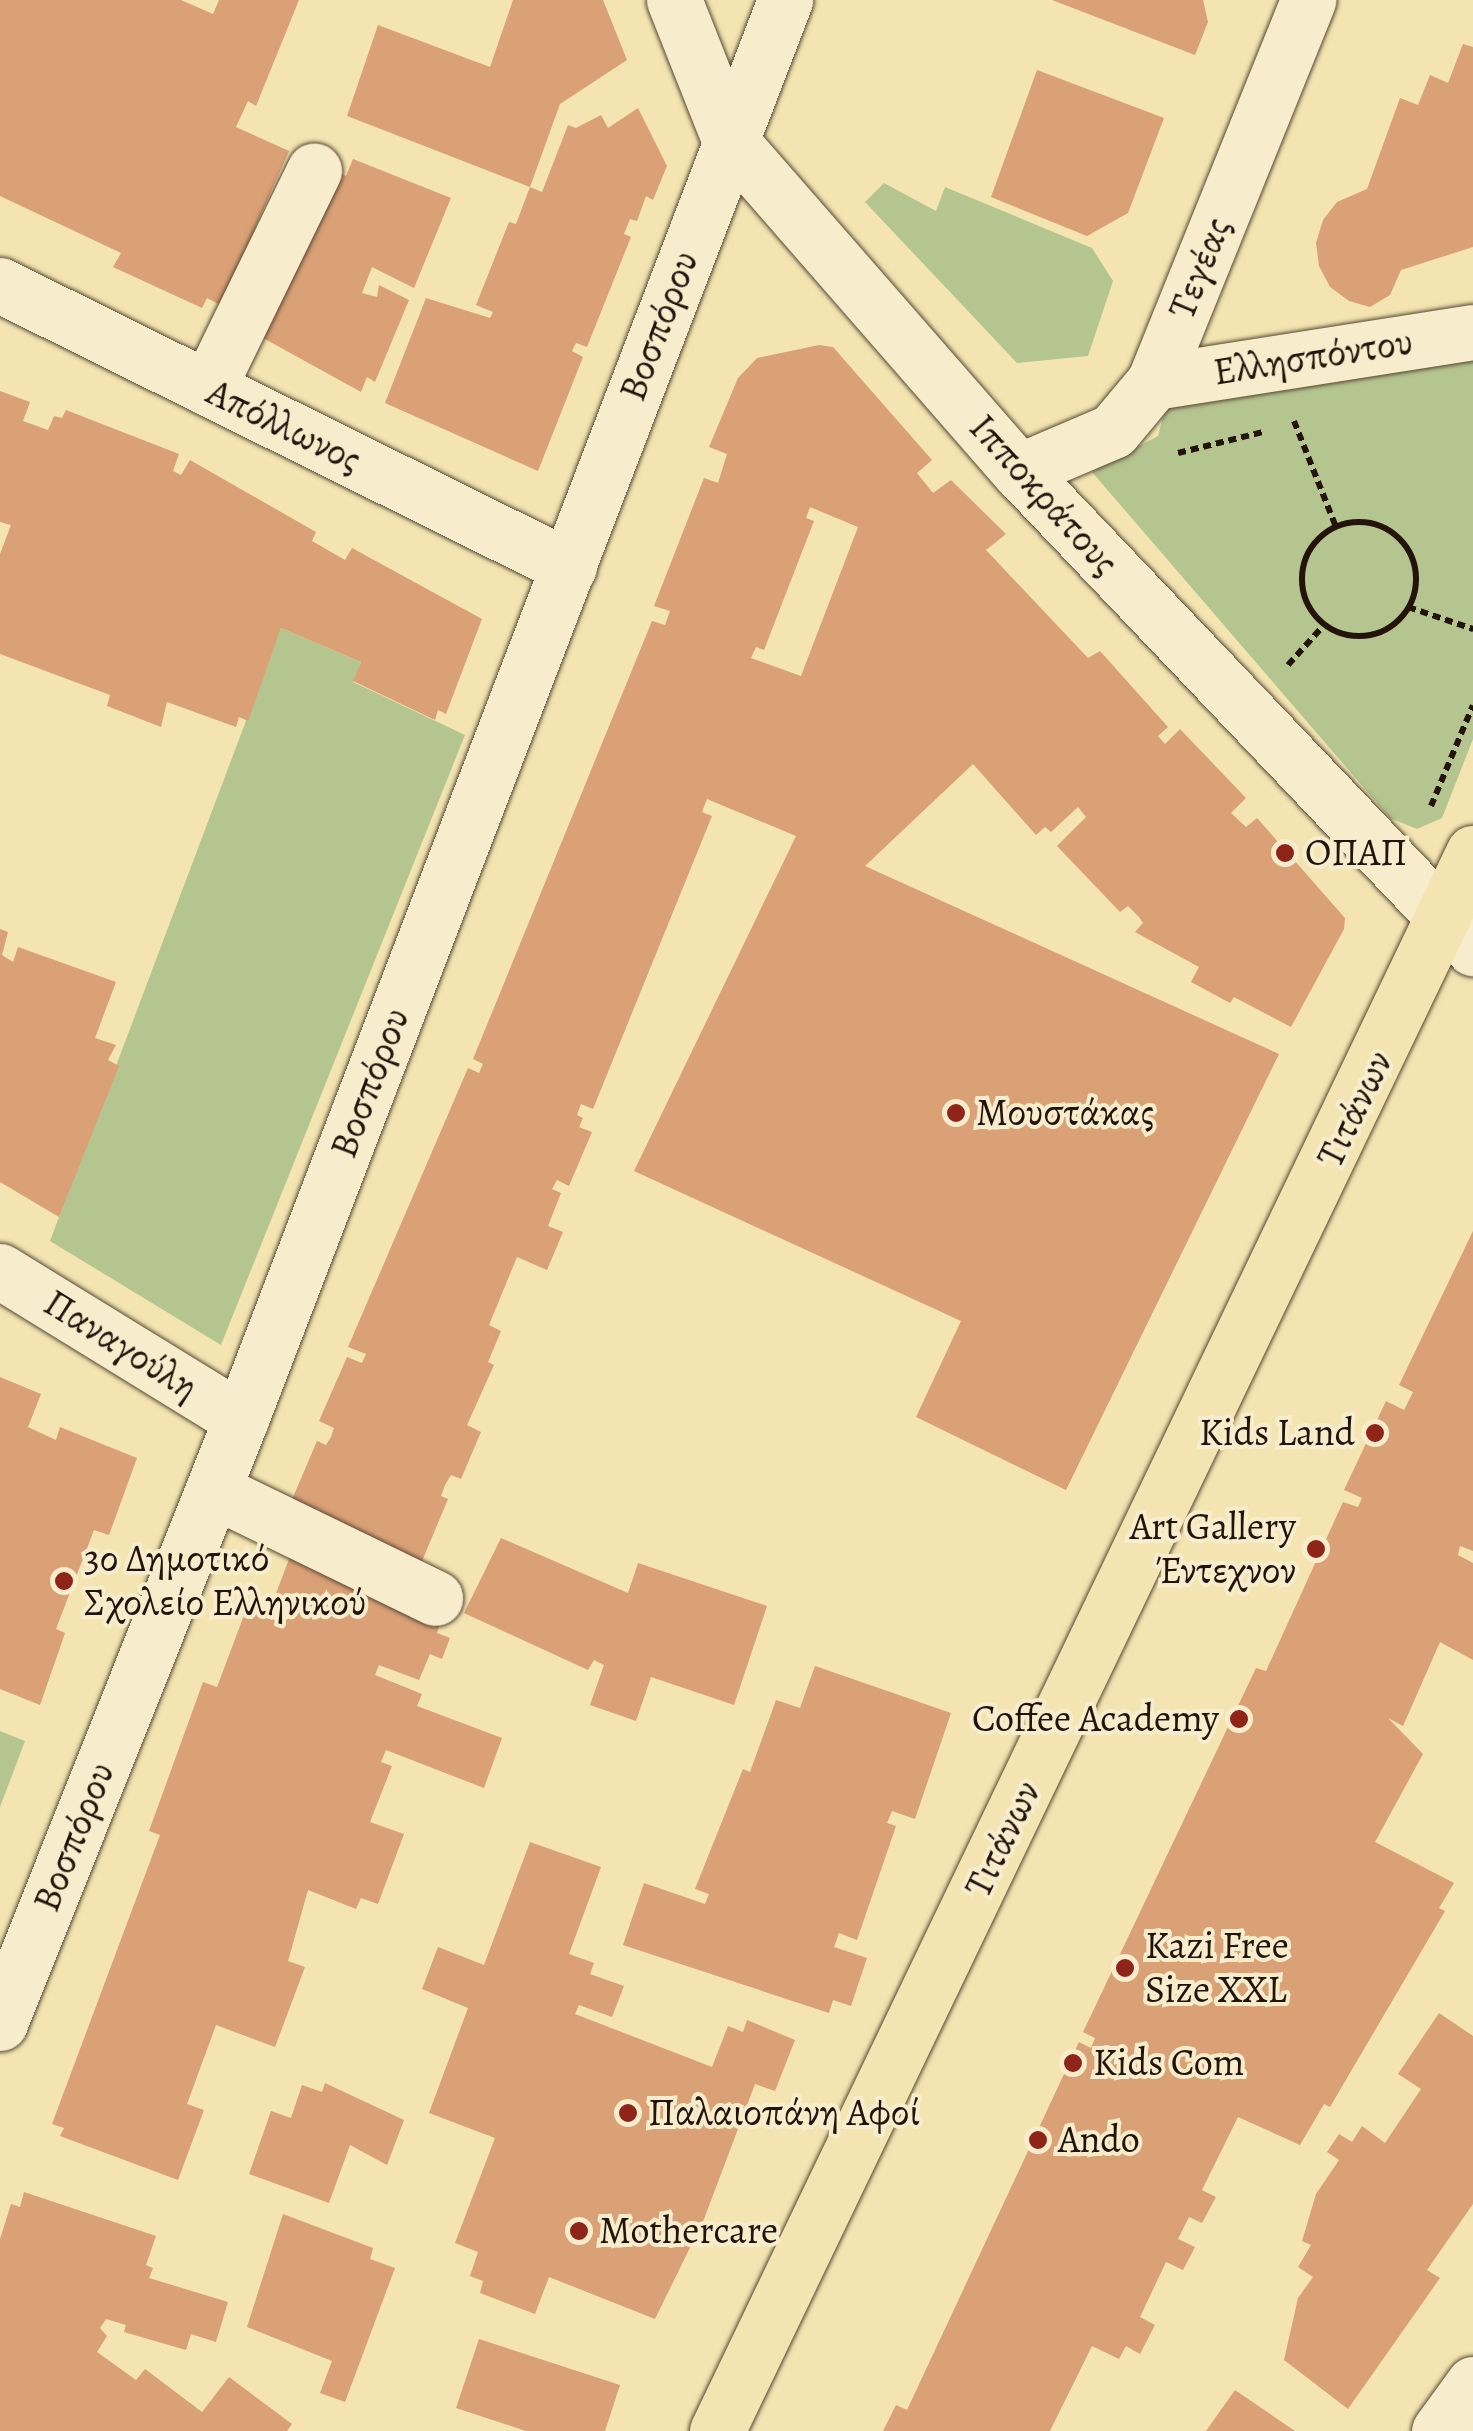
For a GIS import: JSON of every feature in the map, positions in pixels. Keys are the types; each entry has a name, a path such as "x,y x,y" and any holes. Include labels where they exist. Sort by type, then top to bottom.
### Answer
{"main road":[{"name":"Τιτάνων","path":"717,2431 1450,927 1473,853"}],"street":[{"name":"Ιπποκράτους","path":"674,0 729,138 1019,471 1450,927"},
{"name":"Βοσπόρου","path":"0,2023 241,1419 785,0"},
{"name":"Τεγέας","path":"1019,471 1113,431 1154,382 1308,0"},
{"path":"208,388 314,171"},
{"name":"Απόλλωνος","path":"0,285 568,567"},
{"name":"Ελλησπόντου","path":"1154,382 1473,332"},
{"name":"Παναγούλη","path":"0,1271 241,1419"},
{"path":"212,1490 435,1598"},
{"path":"1440,2431 1473,2384"}],"path":[{"path":"1286,362 1295,424 1336,527"},
{"path":"1160,458 1313,422"},
{"path":"1374,524 1405,546 1416,582 1408,607 1374,635 1356,637 1324,625 1304,597 1303,563 1310,548 1336,527 1374,524"},
{"path":"1408,607 1473,630"},
{"path":"1280,674 1324,625"},
{"path":"1415,816 1430,810 1473,706"}],"green space":[{"path":"884,183 936,211 945,187 1092,248 1113,281 1088,356 1017,363 865,202"},
{"path":"1473,351 1473,739 1442,818 1417,829 1390,818 1092,472 1158,436 1168,398"},
{"path":"281,628 361,662 353,682 465,735 221,1345 50,1241"},
{"path":"0,1731 25,1741 0,1807"}],"building":[{"path":"0,0 181,0 213,14 219,0 299,0 256,106 248,101 236,127 289,151 255,228 262,232 226,308 207,298 202,308 113,267 121,253 0,196"},
{"path":"513,0 603,0 627,60 560,104 530,187 347,116 378,25 490,67"},
{"path":"1052,0 1203,0 1208,22 1195,55"},
{"path":"1463,44 1473,47 1473,247 1401,270 1390,295 1370,307 1349,301 1330,287 1319,266 1316,243 1323,220 1337,202 1367,189 1400,98 1418,105 1430,75 1448,83"},
{"path":"1037,70 1164,118 1128,213 1087,236 991,197"},
{"path":"638,108 667,166 653,200 646,196 637,221 630,219 624,234 631,237 587,347 576,343 572,351 583,357 538,471 385,403 426,298 490,318 493,312 476,305 509,222 516,224 530,187 542,192 568,125 576,128 601,115 608,128"},
{"path":"353,159 451,198 414,288 372,267 362,293 377,297 379,285 409,300 375,382 367,377 361,392 252,332 328,167 346,176"},
{"path":"819,345 833,347 932,460 917,473 933,493 951,480 1006,534 986,550 1088,658 1100,651 1168,727 1158,736 1165,744 1180,729 1246,798 1231,813 1246,827 1257,818 1345,918 1344,929 1291,1027 1234,997 1230,1003 1191,982 1199,967 1135,932 1143,923 1139,917 1128,906 1120,912 1057,846 1086,817 1078,807 1051,832 1045,827 1036,835 973,764 865,866 1279,1054 1066,1490 916,1417 961,1321 634,1171 796,836 707,799 702,812 712,816 593,1109 581,1104 577,1115 583,1118 579,1127 592,1132 569,1186 557,1180 552,1189 561,1193 548,1226 563,1232 547,1270 517,1257 489,1325 501,1331 488,1362 494,1365 467,1425 481,1432 461,1479 451,1475 445,1485 441,1496 448,1499 420,1566 288,1509 317,1441 326,1445 331,1437 334,1428 319,1421 347,1357 362,1363 366,1354 348,1347 468,1068 479,1073 483,1064 473,1059 652,621 665,625 670,611 654,606 704,478 718,483 727,454 709,447 738,378 757,358","holes":["810,507 858,527 801,676 751,658 756,647 764,650 814,521 806,518"]},
{"path":"0,391 30,402 23,421 48,430 54,416 62,418 66,410 179,454 173,471 181,475 190,460 316,532 312,541 345,560 352,548 482,619 446,714 438,710 435,720 353,681 361,662 281,628 248,721 239,717 236,727 167,702 161,727 107,706 110,695 0,654 0,554 11,525 0,522"},
{"path":"0,929 8,932 2,955 13,962 18,947 116,982 95,1038 116,1045 108,1060 119,1066 59,1217 0,1182"},
{"path":"1473,1231 1473,1551 1460,1546 1458,1555 1473,1563 1473,1660 1440,1642 1403,1726 1388,1718 1423,1754 1375,1842 1454,1883 1439,1908 1445,1911 1330,2107 1324,2104 1300,2145 1238,2117 1202,2190 1216,2197 1202,2223 1189,2217 1178,2239 1195,2247 1183,2270 1166,2262 1140,2317 1155,2325 1140,2354 1126,2346 1119,2359 1092,2346 1050,2431 883,2431 896,2405 907,2410 1079,2042 1091,2048 1095,2038 1083,2032 1256,1668 1266,1671 1343,1502 1358,1507 1362,1498 1344,1490 1386,1401 1404,1410 1413,1392 1399,1385"},
{"path":"0,1377 41,1394 28,1427 56,1440 60,1427 137,1458 109,1535 94,1530 56,1629 65,1633 40,1705 0,1689"},
{"path":"501,1538 628,1593 638,1563 767,1606 734,1705 651,1677 636,1721 590,1705 604,1665 594,1660 588,1670 464,1613"},
{"path":"291,1554 443,1615 437,1633 450,1638 442,1659 430,1654 419,1680 379,1665 375,1675 422,1694 417,1706 502,1738 484,1788 386,1750 381,1762 392,1766 370,1822 404,1834 378,1904 361,1898 356,1909 308,1890 288,1961 305,1967 275,2047 216,2025 187,2104 204,2110 178,2180 60,2136 64,2128 52,2124 160,1835 149,1831 203,1682 217,1687 246,1610 267,1617"},
{"path":"815,1666 951,1713 915,1819 892,1811 887,1823 896,1826 857,1940 839,1933 834,1947 867,1958 851,2006 833,2000 829,2013 623,1945 644,1883 705,1904 709,1894 695,1889 743,1769 750,1772 776,1700 800,1708"},
{"path":"530,1842 601,1867 569,1954 594,1963 590,1974 624,1986 612,2017 579,2005 575,2014 712,2067 728,2026 743,2032 747,2020 795,2040 775,2091 755,2084 704,2219 655,2319 549,2277 535,2314 480,2293 483,2281 470,2276 478,2252 455,2243 495,2138 429,2113 468,2008 422,1989 438,1947 484,1965"},
{"path":"1439,2013 1473,2036 1473,2204 1427,2270 1440,2278 1348,2409 1284,2360 1298,2298 1313,2277 1298,2267 1311,2245 1302,2241 1316,2194 1339,2160 1327,2152 1339,2134 1352,2142 1362,2126 1385,2143 1421,2089 1398,2074"},
{"path":"325,2083 404,2120 387,2165 350,2145 329,2203 249,2174 271,2111 291,2118 302,2085 322,2092"},
{"path":"24,2192 156,2236 146,2265 153,2268 149,2278 228,2302 216,2342 191,2334 186,2350 124,2332 126,2325 106,2319 100,2328 107,2336 97,2352 136,2380 145,2369 202,2412 229,2377 292,2424 287,2431 0,2431 0,2239 11,2204 20,2207"},
{"path":"283,2214 373,2248 370,2259 395,2268 345,2402 320,2393 332,2361 247,2327"},
{"path":"479,2339 620,2385 605,2431 526,2431 456,2408"},
{"path":"1235,2390 1295,2431 1206,2431"}],"place":[{"name":"ΟΠΑΠ","path":"1285,853"},
{"name":"Μουστάκας","path":"956,1113"},
{"name":"Kids Land","path":"1375,1433"},
{"name":"Art Gallery Έντεχνον","path":"1316,1549"},
{"name":"3ο Δημοτικό Σχολείο Ελληνικού","path":"64,1581"},
{"name":"Coffee Academy","path":"1239,1719"},
{"name":"Kazi Free Size XXL","path":"1125,1968"},
{"name":"Kids Com","path":"1073,2063"},
{"name":"Παλαιοπάνη Αφοί","path":"628,2113"},
{"name":"Ando","path":"1038,2140"},
{"name":"Mothercare","path":"579,2231"}]}
